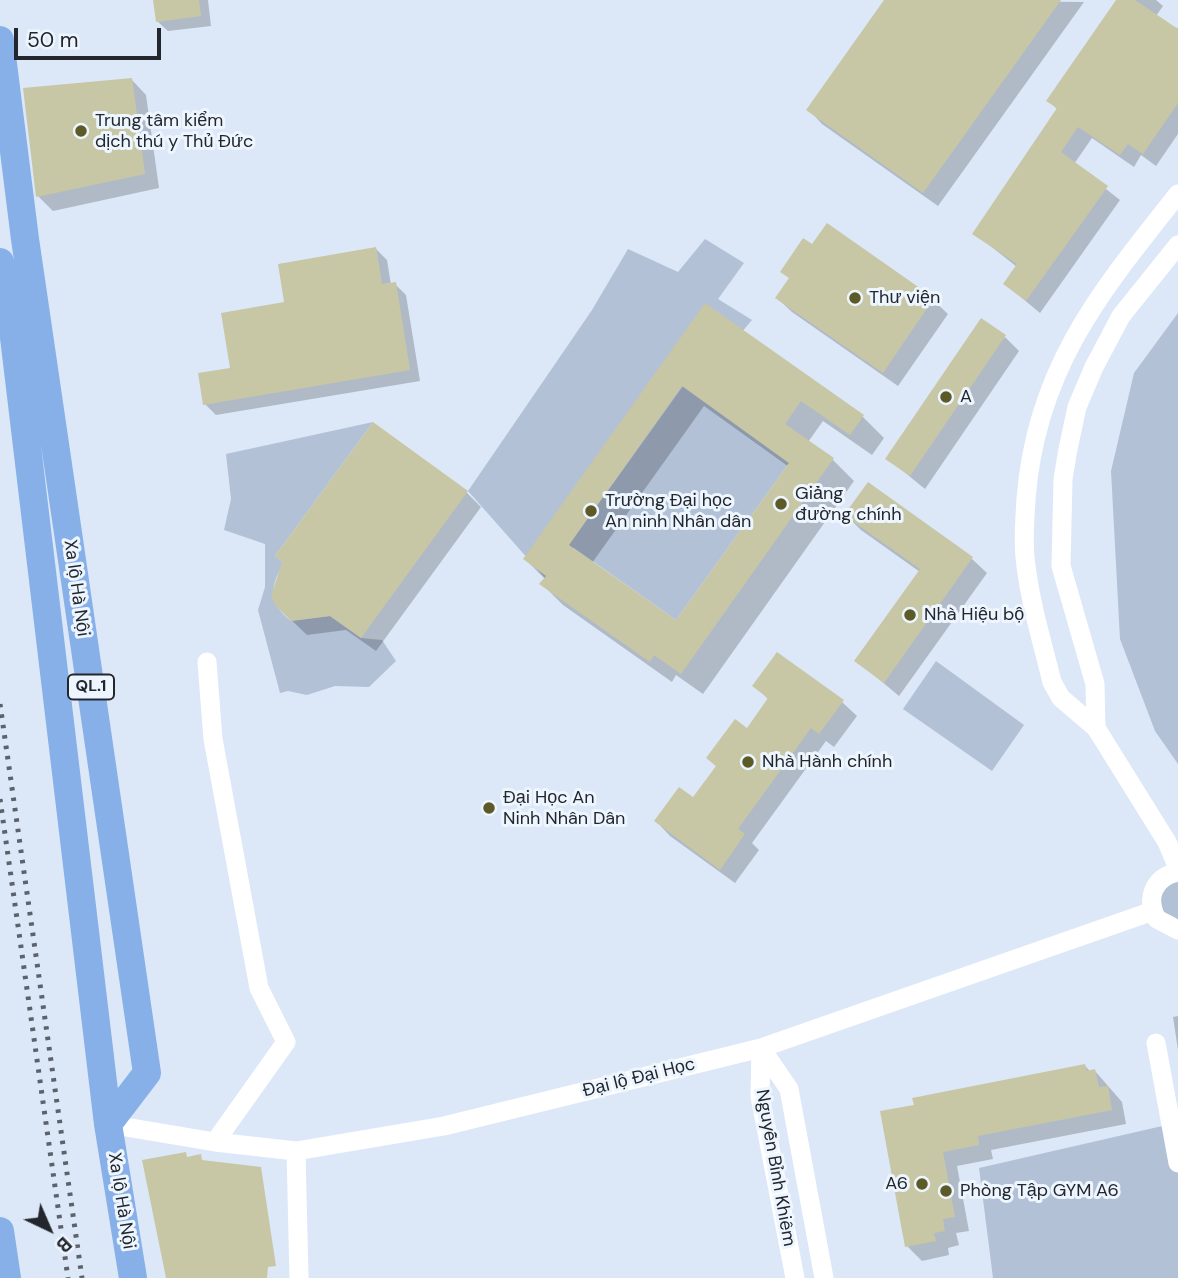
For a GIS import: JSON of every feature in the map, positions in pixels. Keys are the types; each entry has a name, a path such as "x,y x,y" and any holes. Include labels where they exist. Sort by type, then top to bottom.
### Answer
{"highway":[{"name":"Xa lộ Hà Nội","path":"0,40 12,234 147,1073 108,1124"},
{"name":"Xa lộ Hà Nội","path":"0,266 10,304 108,1124 133,1278"},
{"path":"0,1231 7,1278"}],"street":[{"path":"1178,194 1101,294 1074,336 1047,392 1029,462 1024,556 1052,682 1062,698 1096,728 1167,842 1178,870 1162,878 1156,885 1152,893 1153,911 1164,925 1178,930"},
{"path":"1096,728 1095,684 1061,566 1063,479 1068,449 1077,407 1121,316 1178,245"},
{"path":"207,662 213,739 258,988 286,1042 215,1142"},
{"name":"Đại lộ Đại Học","path":"108,1124 215,1142 296,1151 444,1126 761,1048 1153,911"},
{"path":"1156,1042 1178,1163"},
{"name":"Nguyễn Bỉnh Khiêm","path":"761,1048 760,1096 795,1278"},
{"name":"Nguyễn Bỉnh Khiêm","path":"761,1048 789,1089 824,1278"},
{"path":"296,1151 299,1278"}],"shaded area":[{"path":"705,239 744,263 718,299 752,320 725,352 701,329 607,492 683,386 789,463 676,620 574,548 552,586 468,491 592,310 628,249 678,272"},
{"path":"1178,313 1178,764 1155,731 1120,639 1111,471 1134,373"},
{"path":"373,422 275,556 284,563 276,579 274,594 279,608 291,621 330,616 361,638 382,640 396,661 369,687 335,686 307,695 288,691 280,693 258,610 265,587 265,544 224,530 231,499 226,454"},
{"path":"936,661 1024,725 992,771 903,709"},
{"path":"1178,879 1178,922 1165,917 1161,898 1164,890"},
{"path":"1171,1124 1178,1161 1178,1278 993,1278 979,1168"}],"building":[{"path":"153,0 199,0 201,16 156,22"},
{"path":"884,0 1061,0 923,193 806,110"},
{"path":"1116,0 1135,0 1178,29 1178,103 1143,154 1128,144 1120,155 1078,127 1061,152 1108,186 1026,301 1003,284 1017,264 972,234 1057,108 1046,101"},
{"name":"Trung tâm kiểm dịch thú y Thủ Đức","path":"132,78 145,174 36,197 23,88"},
{"name":"Thư viện","path":"827,223 934,298 883,373 775,298 789,278 780,272 803,238 812,244"},
{"path":"376,247 382,284 396,282 410,370 203,405 198,373 230,368 221,313 284,302 278,264"},
{"name":"Giảng đường chính","path":"705,303 864,415 850,435 801,401 785,424 834,458 681,674 654,655 650,662 539,584 546,576 523,559","holes":["682,386 789,463 676,620 569,545"]},
{"name":"A","path":"981,318 1006,335 910,476 885,459"},
{"path":"373,422 468,491 361,638 330,616 291,621 275,605 271,596 282,562 275,556"},
{"name":"Nhà Hiệu bộ","path":"868,482 973,557 884,683 854,661 920,569 844,515"},
{"name":"Nhà Hành chính","path":"777,652 844,700 819,734 811,728 738,829 745,834 720,870 654,821 679,787 693,797 716,766 706,758 735,719 747,728 768,698 752,686"},
{"name":"A6","path":"1085,1064 1087,1071 1095,1069 1099,1087 1108,1086 1112,1110 978,1136 979,1145 943,1152 955,1217 943,1219 945,1231 934,1233 936,1241 905,1247 880,1111 914,1105 912,1098"},
{"path":"186,1152 187,1157 201,1154 202,1160 261,1167 276,1266 268,1267 267,1278 166,1278 142,1160"}],"railway":[{"path":"0,704 82,1278"},
{"path":"0,799 68,1278"}],"place":[{"name":"Trung tâm kiểm dịch thú y Thủ Đức","path":"81,131"},
{"name":"Thư viện","path":"855,298"},
{"name":"A","path":"946,397"},
{"name":"Giảng đường chính","path":"781,504"},
{"name":"Trường Đại học An ninh Nhân dân","path":"591,511"},
{"name":"Nhà Hiệu bộ","path":"910,615"},
{"name":"Nhà Hành chính","path":"748,762"},
{"name":"Đại Học An Ninh Nhân Dân","path":"489,808"},
{"name":"A6","path":"922,1184"},
{"name":"Phòng Tập GYM A6","path":"946,1191"}]}
